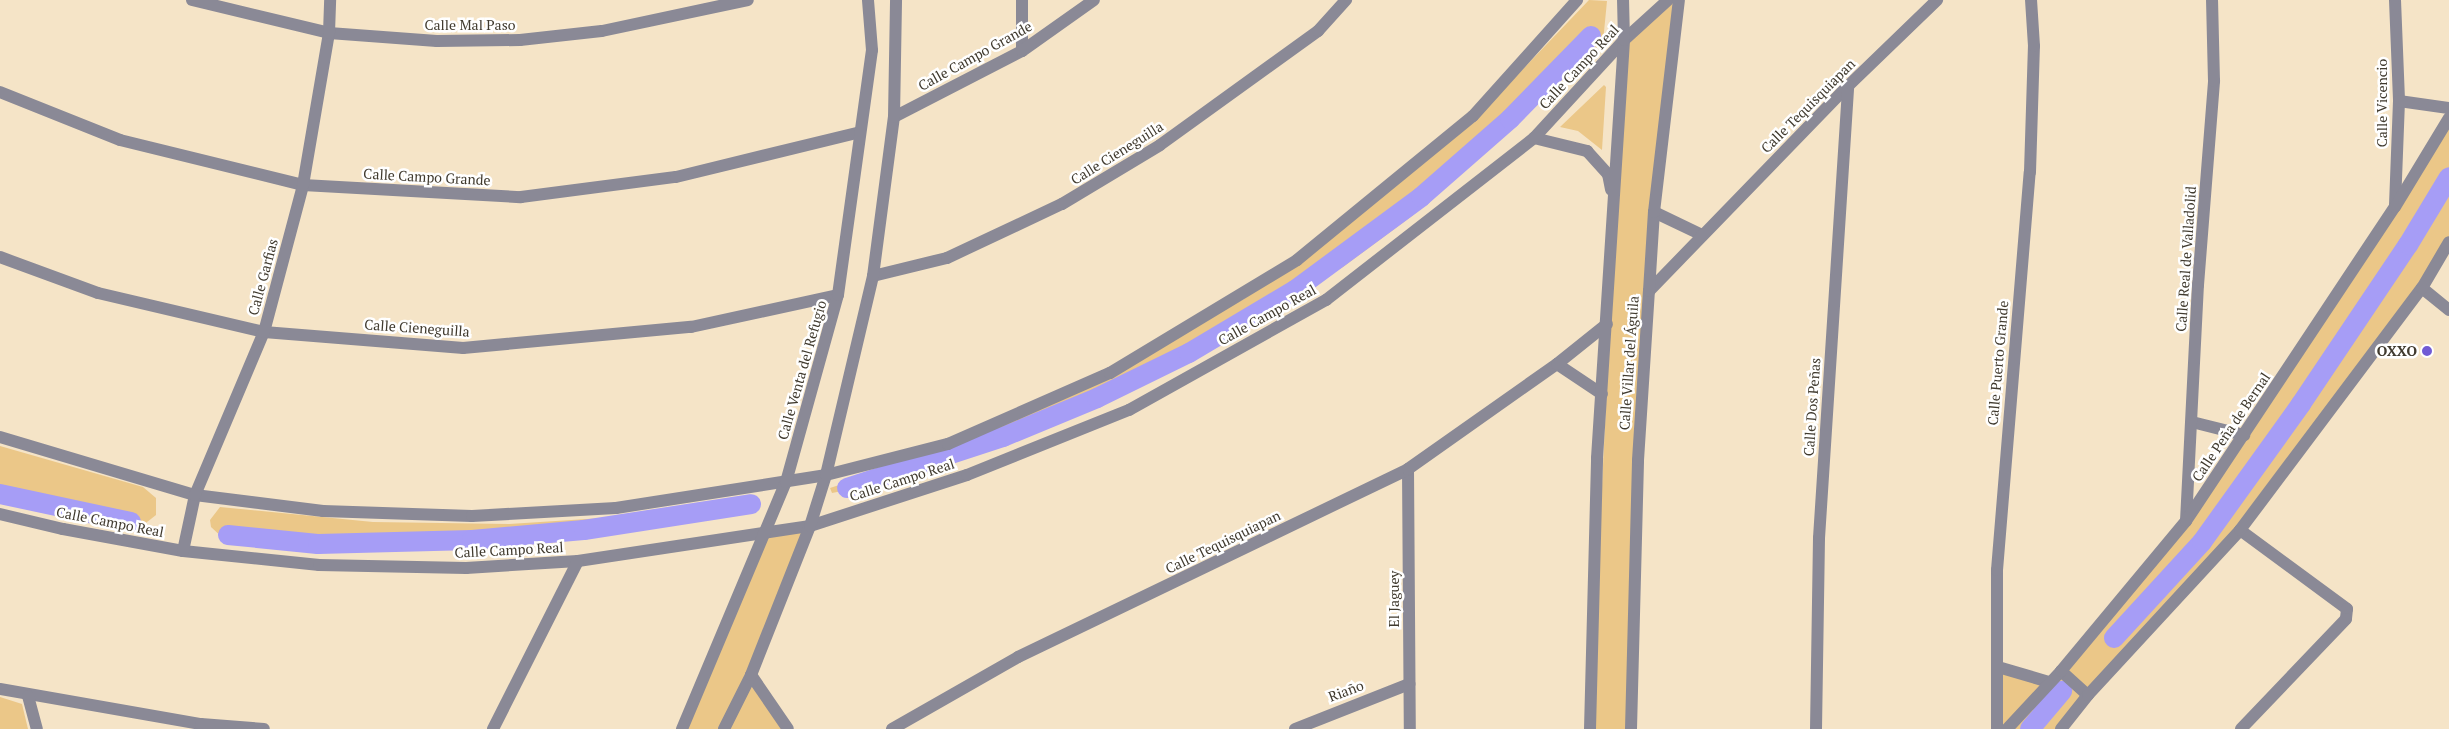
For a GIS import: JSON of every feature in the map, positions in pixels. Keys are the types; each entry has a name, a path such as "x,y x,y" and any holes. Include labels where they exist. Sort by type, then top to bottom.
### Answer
{"street":[{"name":"Calle Mal Paso","path":"192,0 329,34 437,41 520,40 602,31 729,2 748,0"},
{"name":"Calle Garfias","path":"183,552 195,495 264,332 303,185 329,34 330,0"},
{"name":"Calle Venta del Refugio","path":"682,729 786,482 838,295 872,50 868,0"},
{"path":"724,729 750,675 810,526 826,475 873,276 894,117 896,0"},
{"path":"1022,0 1022,51"},
{"name":"Calle Campo Grande","path":"894,117 1022,51 1094,0"},
{"name":"Calle Cieneguilla","path":"873,276 947,258 1062,204 1168,140 1318,31 1346,0"},
{"name":"Calle Campo Real","path":"0,437 195,495 323,512 472,516 616,508 826,475 948,444 1110,372 1297,260 1473,116 1577,0"},
{"name":"Calle Villar del Águila","path":"1590,729 1602,394 1624,40 1623,0"},
{"name":"Calle Campo Real","path":"0,514 63,529 183,552 329,566 466,568 578,561 765,535 810,526 967,475 1129,410 1326,300 1534,138 1624,40 1668,0"},
{"name":"Calle Villar del Águila","path":"1631,729 1638,460 1654,212 1679,0"},
{"name":"Calle Tequisquiapan","path":"1649,291 1848,86 1937,0"},
{"name":"Calle Puerto Grande","path":"1997,729 1997,570 2001,492 2030,172 2034,46 2031,0"},
{"name":"Calle Real de Valladolid","path":"2186,521 2198,285 2214,81 2212,0"},
{"name":"Calle Vicencio","path":"2395,0 2399,102 2395,207"},
{"name":"Calle Dos Peñas","path":"1816,729 1819,538 1848,86"},
{"name":"Calle Campo Grande","path":"0,92 120,140 303,185 521,197 676,177 860,132"},
{"path":"2399,102 2449,108"},
{"name":"Calle Peña de Bernal","path":"2007,729 2061,671 2186,521 2395,207 2449,118"},
{"path":"1534,138 1587,151 1608,174 1614,208"},
{"path":"1654,212 1702,235"},
{"path":"2061,729 2088,695 2240,530 2422,288 2449,242"},
{"name":"Calle Cieneguilla","path":"0,257 98,293 264,332 463,348 691,327 838,295"},
{"path":"2422,288 2449,310"},
{"name":"Calle Tequisquiapan","path":"892,729 1018,658 1408,469 1557,364 1607,324"},
{"path":"1557,364 1602,394"},
{"path":"2192,422 2244,435"},
{"name":"El Jaguey","path":"1408,469 1410,729"},
{"path":"2240,530 2347,609 2346,619 2241,729"},
{"path":"493,729 578,561"},
{"path":"1998,667 2049,682"},
{"path":"2061,671 2088,695"},
{"path":"750,675 788,729"},
{"name":"Riaño","path":"1295,729 1409,684"},
{"path":"0,689 28,696 201,726 264,729"},
{"path":"28,696 37,729"}],"shaded area":[{"path":"1589,0 1607,1 1603,42 1412,216 1343,267 1198,353 1031,428 878,484 832,493 830,488 946,450 1244,299 1477,117"},
{"path":"1668,0 1679,0 1654,212 1631,729 1590,729 1624,40"},
{"path":"1604,85 1606,87 1602,150 1578,131 1560,127"},
{"path":"2449,118 2449,242 2295,461 2061,729 1997,729 1998,667 2049,682 2186,521"},
{"path":"0,446 143,487 156,498 156,515 142,526 124,525 0,496"},
{"path":"754,495 757,501 750,510 507,545 420,550 320,549 225,540 211,527 210,520 220,507 373,522 509,524 618,517"},
{"path":"810,526 751,675 788,729 682,729 765,535"},
{"path":"0,697 22,704 28,729 0,729"}],"waterway":[{"path":"847,488 1003,437 1097,398 1189,353 1295,290 1421,197 1510,119 1591,36"},
{"path":"2114,638 2202,542 2301,404 2408,245 2449,177"},
{"path":"0,494 131,522"},
{"path":"228,535 318,544 472,540 584,530 751,504"},
{"path":"2030,729 2062,691"}],"place":[{"name":"OXXO","path":"2427,351"}]}
